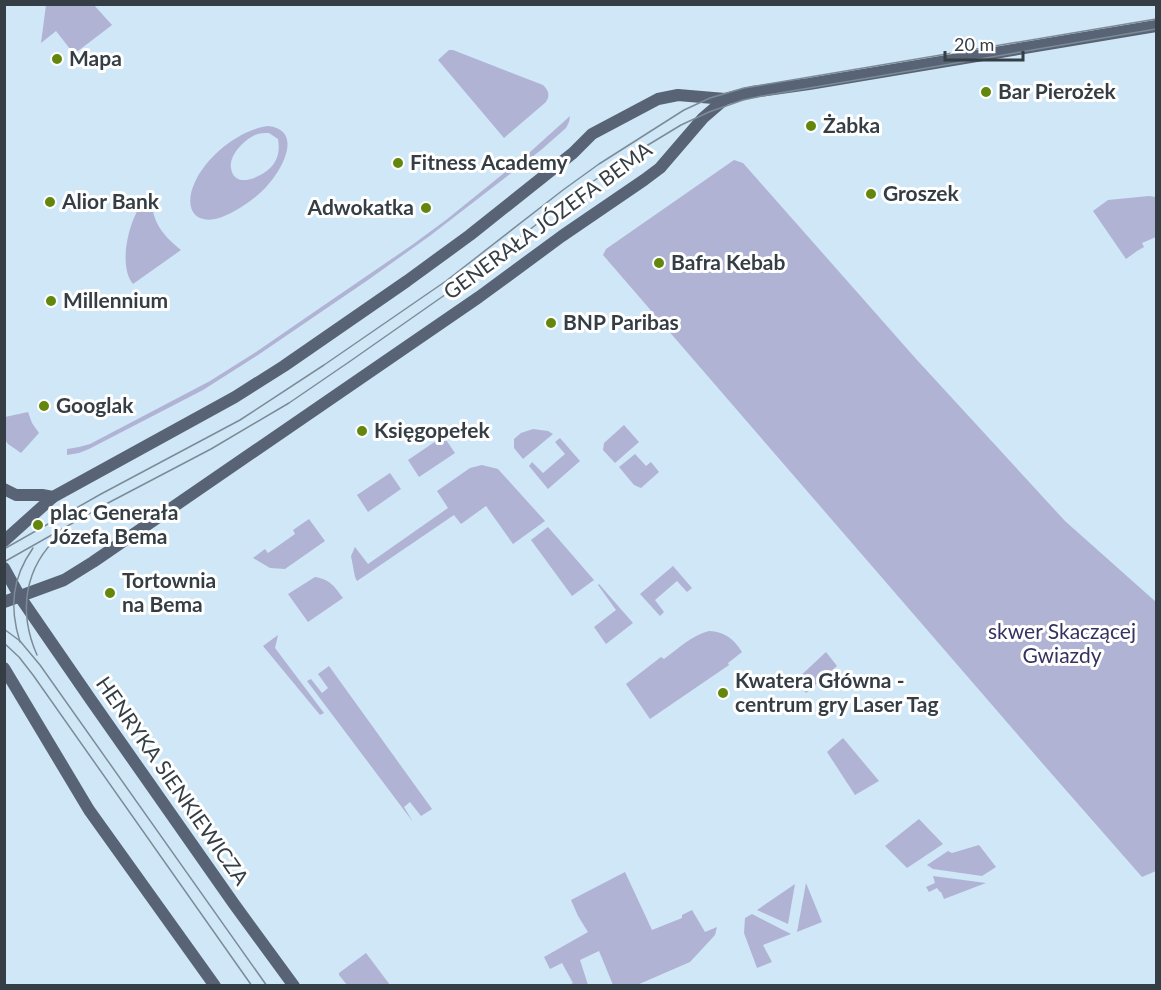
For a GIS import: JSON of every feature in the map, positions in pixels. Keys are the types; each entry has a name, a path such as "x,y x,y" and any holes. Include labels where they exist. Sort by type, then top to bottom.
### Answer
{"street":[{"path":"725,99 752,92 1156,26"},
{"name":"GENERAŁA JÓZEFA BEMA","path":"4,541 53,497 235,397 407,281 470,235 573,153 592,134 658,99 678,95 725,99"},
{"name":"GENERAŁA JÓZEFA BEMA","path":"20,597 64,580 93,562 479,297 660,168 703,118 725,99"},
{"path":"4,489 16,495 53,497"},
{"name":"HENRYKA SIENKIEWICZA","path":"4,568 20,597 234,904 294,986"},
{"path":"4,602 20,597"},
{"path":"4,668 89,810 215,986"}],"green space":[{"path":"46,5 94,5 112,25 74,54 56,31 41,43"},
{"path":"449,50 543,85 548,93 546,102 504,138 438,60"},
{"path":"570,116 566,128 541,150 431,235 258,355 203,390 89,449 67,455 67,449 90,444 210,381 256,352 446,220 529,153"},
{"path":"268,126 279,129 285,135 287,152 279,170 262,191 235,211 212,219 198,217 191,207 190,199 200,172 225,146 257,128","holes":["264,133 269,133 278,139 278,156 269,169 247,180 237,178 233,174 232,158 246,140"]},
{"name":"skwer Skaczącej Gwiazdy","path":"734,160 743,163 917,360 1065,521 1156,602 1156,871 1142,877 603,255 606,249"},
{"path":"151,193 151,203 158,226 181,250 133,284 128,275 126,263 128,237 137,211"},
{"path":"1156,197 1156,237 1142,243 1144,247 1126,259 1093,211 1108,200"},
{"path":"28,412 39,433 21,453 5,440 5,417"},
{"path":"624,425 639,442 615,463 603,450 604,443"},
{"path":"533,429 553,434 523,459 514,448 514,439 521,433"},
{"path":"442,434 455,453 419,477 408,460 439,439 438,437"},
{"path":"560,438 580,461 548,489 529,466 532,462 543,473 565,454 555,442"},
{"path":"635,454 646,466 651,462 659,472 641,488 634,485 619,467"},
{"path":"482,465 498,469 545,521 513,544 486,506 461,524 454,515 357,581 351,556 355,547 368,564 448,508 437,491 470,468"},
{"path":"390,473 401,489 368,512 357,495"},
{"path":"309,519 325,541 285,569 270,568 253,558 265,549 268,553 295,534 293,530"},
{"path":"548,527 594,580 572,596 531,540"},
{"path":"673,566 692,588 687,592 677,581 655,600 664,612 660,616 640,594"},
{"path":"315,577 332,584 343,598 308,622 288,594"},
{"path":"599,584 633,623 606,644 594,627 616,610"},
{"path":"709,631 728,637 742,652 728,663 729,665 650,719 626,684 661,657 664,659 691,639"},
{"path":"278,635 275,648 324,713 320,715 263,646"},
{"path":"826,652 837,666 806,693 796,680"},
{"path":"329,666 432,809 421,816 410,802 404,807 413,822 307,681 311,679 322,693 328,688 318,674"},
{"path":"843,738 879,781 855,795 827,752"},
{"path":"919,819 943,844 907,868 885,846"},
{"path":"979,845 996,867 982,876 933,869 927,865 948,851 952,853"},
{"path":"625,872 652,930 682,918 682,915 692,910 705,932 717,927 715,935 690,962 637,985 613,985 599,951 580,960 588,985 569,985 573,983 562,963 550,969 544,957 588,932 571,900"},
{"path":"933,876 986,883 944,899 937,888 929,892 926,887 935,883"},
{"path":"806,883 822,922 797,932"},
{"path":"795,884 788,924 757,910"},
{"path":"752,914 791,934 763,945 772,962 757,968 744,933 745,918"},
{"path":"366,953 390,985 347,985 339,975"}],"tram line":[{"path":"4,549 240,420 446,281 599,164 684,110 710,98 744,88 1156,19"},
{"path":"4,562 108,503 211,449 289,403 449,292 586,186 681,125 709,112 762,96 1156,29"},
{"path":"37,655 28,623 26,607 28,591 39,561 60,535"},
{"path":"20,642 14,617 15,593 21,570 33,548"},
{"path":"4,629 20,641 40,665 267,986"},
{"path":"4,643 33,675 252,986"}],"place":[{"name":"Mapa","path":"57,59"},
{"name":"Bar Pierożek","path":"986,92"},
{"name":"Żabka","path":"811,126"},
{"name":"Fitness Academy","path":"398,163"},
{"name":"Groszek","path":"871,194"},
{"name":"Alior Bank","path":"50,202"},
{"name":"Adwokatka","path":"426,208"},
{"name":"Bafra Kebab","path":"659,263"},
{"name":"Millennium","path":"51,301"},
{"name":"BNP Paribas","path":"551,323"},
{"name":"Googlak","path":"44,406"},
{"name":"Księgopełek","path":"362,431"},
{"name":"plac Generała Józefa Bema","path":"38,525"},
{"name":"Tortownia na Bema","path":"110,593"},
{"name":"Kwatera Główna - centrum gry Laser Tag","path":"723,693"}]}
